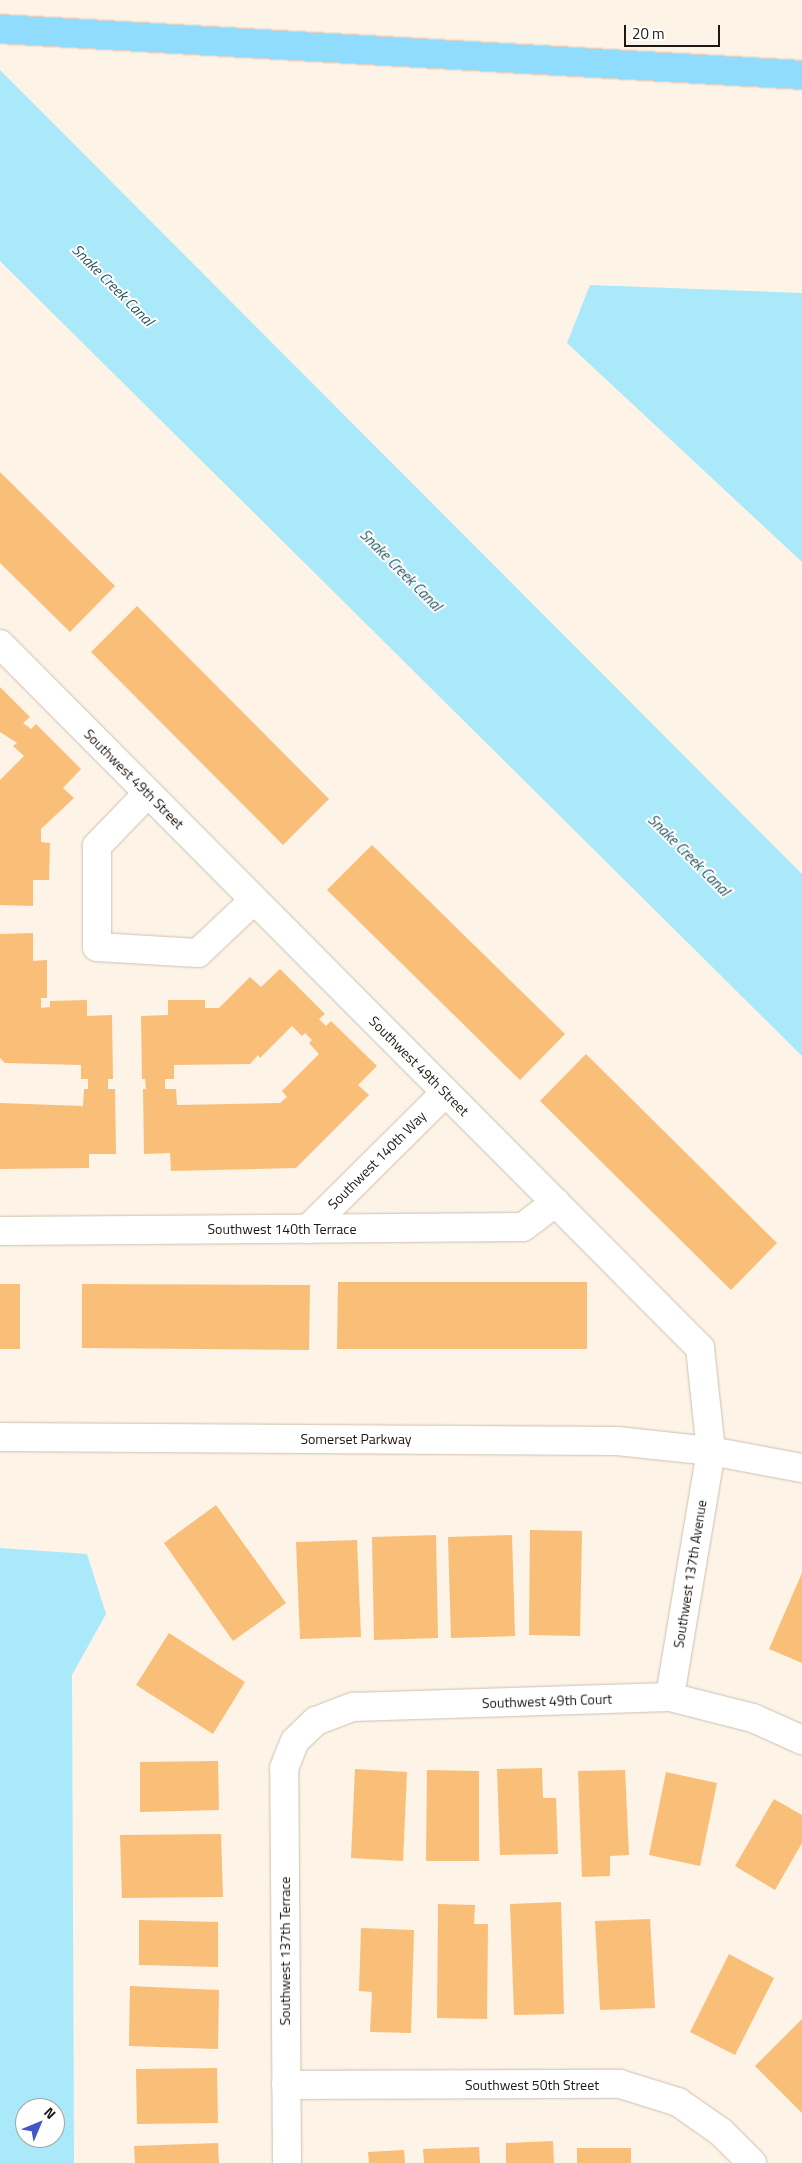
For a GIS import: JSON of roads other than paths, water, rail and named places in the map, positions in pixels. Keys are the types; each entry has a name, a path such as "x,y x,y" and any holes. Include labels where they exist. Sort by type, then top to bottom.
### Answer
{"highway":[{"path":"0,29 802,75"}],"street":[{"name":"Southwest 49th Street","path":"0,644 700,1348 711,1451"},
{"path":"148,793 97,846 97,947 198,953 254,900"},
{"name":"Southwest 140th Way","path":"308,1229 446,1092"},
{"name":"Southwest 140th Terrace","path":"0,1231 523,1227 556,1202"},
{"name":"Somerset Parkway","path":"0,1437 616,1441 711,1451"},
{"path":"711,1451 802,1468"},
{"name":"Southwest 137th Avenue","path":"670,1697 711,1451"},
{"name":"Southwest 49th Court","path":"295,1741 316,1721 353,1707 670,1697 753,1718 802,1740"},
{"name":"Southwest 137th Terrace","path":"287,2163 284,1768 295,1741"},
{"name":"Southwest 50th Street","path":"286,2085 620,2084 678,2102 721,2132 752,2163"}],"water":[{"name":"Snake Creek Canal","path":"0,70 802,874 802,1056 0,261"},
{"path":"590,285 802,293 802,562 567,343"},
{"path":"0,1548 87,1554 106,1614 72,1675 74,2163 0,2163"}]}
